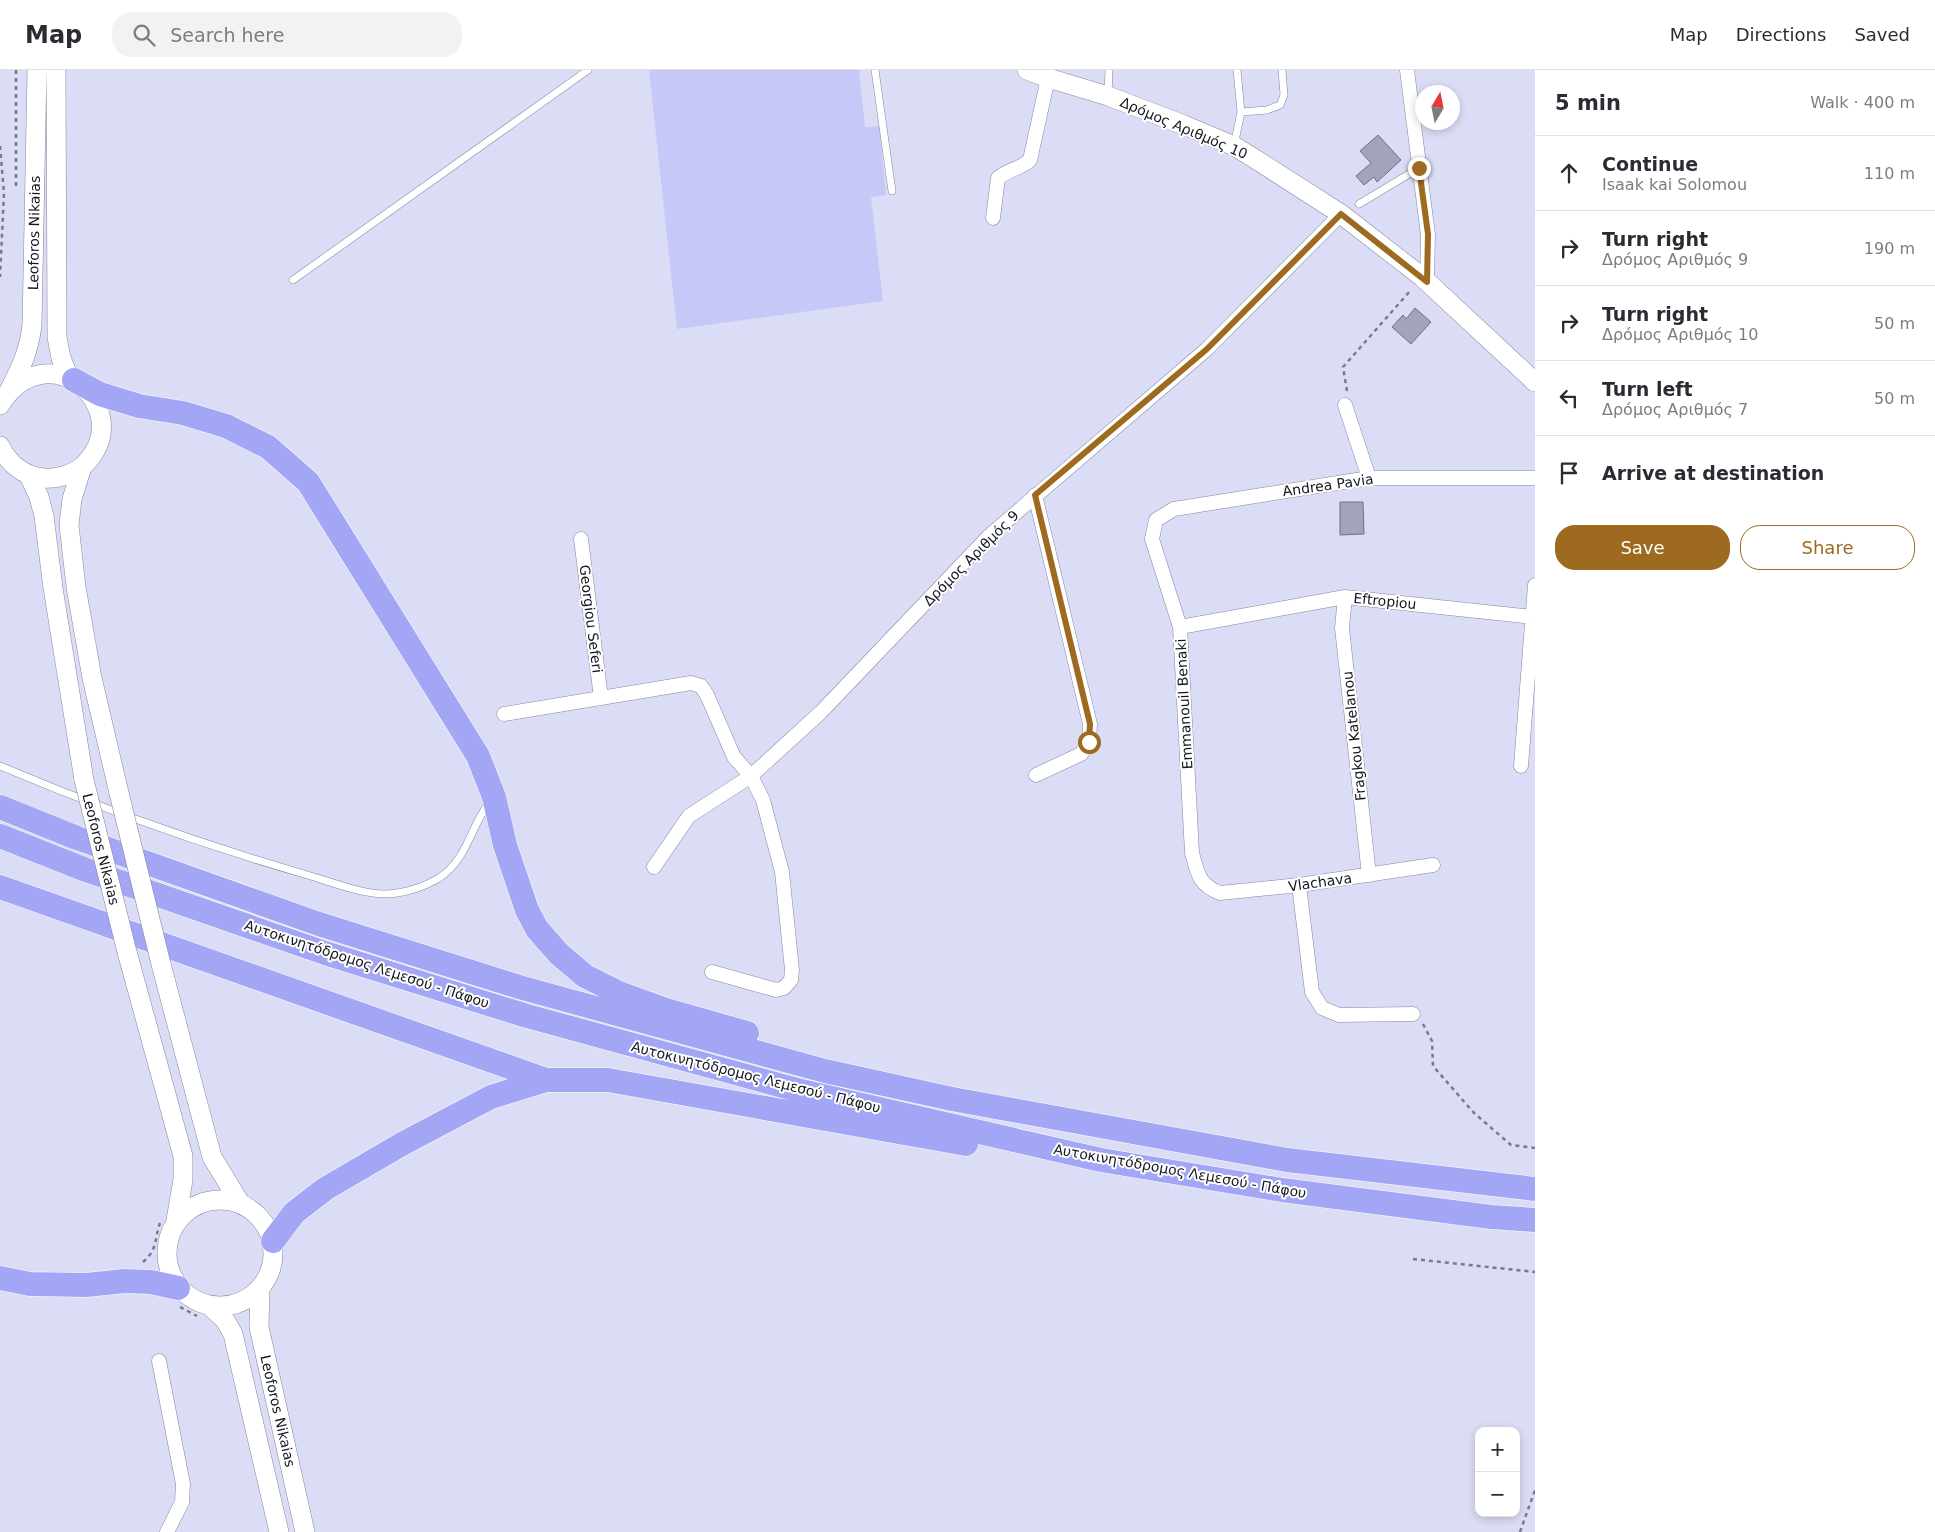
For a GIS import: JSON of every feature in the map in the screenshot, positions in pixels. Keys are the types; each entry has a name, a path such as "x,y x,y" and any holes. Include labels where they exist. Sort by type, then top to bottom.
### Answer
{"highway":[{"path":"72,379 100,394 139,406 183,414 226,426 268,447 308,482 478,756 494,797 505,845 527,910 537,929 559,954 585,976 619,994 666,1010 841,1060 948,1085 1094,1125"},
{"name":"Αυτοκινητόδρομος Λεμεσού - Πάφου","path":"0,807 78,838 319,924 519,987 825,1071 952,1099 1288,1160 1535,1189"},
{"name":"Αυτοκινητόδρομος Λεμεσού - Πάφου","path":"0,836 86,870 325,953 526,1016 801,1091 1101,1160 1282,1190 1491,1217 1535,1220"},
{"path":"1,891 546,1080"},
{"path":"273,1241 294,1213 325,1189 394,1149 491,1097 546,1080 608,1080 958,1143 1101,1160"},
{"path":"0,1278 30,1284 86,1285 125,1281 151,1282 176,1295"}],"main road":[{"name":"Leoforos Nikaias","path":"4,398 20,371 29,348 32,325 37,70"},
{"name":"Leoforos Nikaias","path":"56,70 57,337 61,358 72,379"},
{"name":"Δρόμος Αριθμός 10","path":"1027,70 1108,96 1234,146 1341,214 1424,280 1535,382"},
{"path":"0,446 15,467 29,475 42,478 56,478 70,474 82,467 92,456 98,444 101,429 100,415 95,401 86,389 72,379 53,374 37,375 21,381 4,398"},
{"path":"82,467 72,498 69,525 76,587 92,678 161,964 212,1157 240,1203"},
{"name":"Leoforos Nikaias","path":"29,475 39,497 44,516 53,588 84,780 126,952 183,1156 183,1180 170,1218"},
{"path":"206,1201 240,1203 255,1212 266,1225 273,1241 274,1258 269,1275 260,1289 246,1300 205,1312 192,1300 176,1295 165,1254 170,1218 206,1201"},
{"name":"Leoforos Nikaias","path":"260,1289 259,1327 305,1532"},
{"name":"Leoforos Nikaias","path":"205,1312 225,1320 233,1334 279,1532"}],"street":[{"path":"1408,70 1428,234 1424,280"},
{"path":"993,218 998,178 1004,172 1024,166 1030,160 1048,78"},
{"name":"Δρόμος Αριθμός 9","path":"654,867 689,816 751,776 821,712 989,536 1207,349 1341,214"},
{"path":"1345,405 1369,478"},
{"name":"Andrea Pavia","path":"1156,520 1174,509 1369,478 1535,478"},
{"path":"1035,495 1090,724 1089,742 1081,754 1036,775"},
{"name":"Emmanouil Benaki","path":"1156,520 1152,539 1180,627 1192,853 1199,877 1208,888"},
{"name":"Georgiou Seferi","path":"582,539 602,698"},
{"path":"1521,766 1535,585"},
{"name":"Eftropiou","path":"1180,627 1345,597 1533,617"},
{"name":"Fragkou Katelanou","path":"1345,597 1342,628 1369,875"},
{"path":"504,714 691,683 701,686 708,695 734,757 751,776 763,800 782,872 792,970 790,980 784,988 776,990 712,972"},
{"name":"Vlachava","path":"1208,888 1220,893 1299,885 1433,865"},
{"path":"1299,885 1312,992 1322,1008 1339,1015 1413,1014"},
{"path":"159,1361 183,1484 182,1502 167,1532"}],"lane":[{"path":"293,280 588,70"},
{"path":"875,70 892,191"},
{"path":"1108,96 1109,70"},
{"path":"1234,146 1241,112 1238,70"},
{"path":"1241,112 1267,110 1280,105 1284,95 1282,70"},
{"path":"1359,204 1419,168"},
{"path":"0,766 45,785 172,832 290,870 362,890 384,894 412,890 440,877 467,848 482,812 494,797"}],"path":[{"path":"0,146 4,193 0,277"},
{"path":"1345,405 1347,389 1343,367 1424,280"},
{"path":"1413,1014 1425,1025 1432,1041 1433,1066 1474,1113 1512,1145 1535,1148"},
{"path":"141,1264 150,1256 156,1244 157,1232 170,1218"},
{"path":"1413,1259 1535,1272"},
{"path":"176,1295 191,1314 205,1312"},
{"path":"1520,1532 1535,1490"}],"shaded area":[{"path":"649,70 859,70 865,127 879,126 886,195 871,197 883,301 677,329"}],"building":[{"path":"1378,135 1401,160 1377,182 1374,177 1364,185 1356,176 1371,163 1360,151"},
{"path":"1415,308 1431,322 1411,344 1392,327 1403,315 1406,319"},
{"path":"1340,502 1363,502 1364,534 1340,535"}],"route":[{"path":"1089,742 1090,724 1035,495 1207,349 1341,214 1427,282 1428,234 1419,168"}]}
